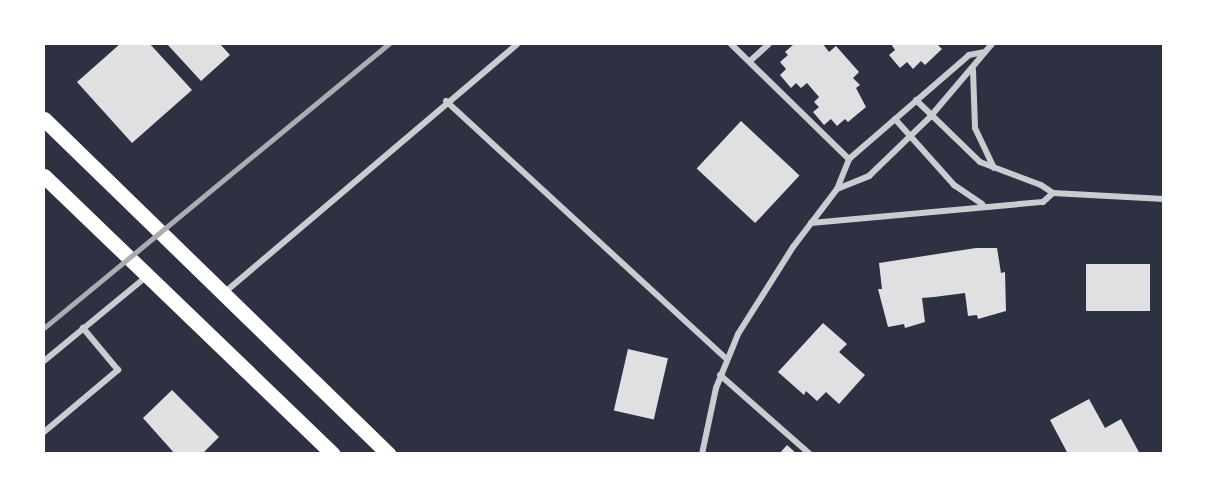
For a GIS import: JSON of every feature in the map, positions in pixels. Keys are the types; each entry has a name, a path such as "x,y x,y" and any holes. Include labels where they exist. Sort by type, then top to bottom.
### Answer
{"main road":[{"path":"44,119 222,295 389,453"},
{"path":"44,176 333,453"}],"street":[{"path":"222,295 446,101 517,44"},
{"path":"731,44 849,159"},
{"path":"750,61 769,44"},
{"path":"837,189 869,176 930,117 973,70 992,44"},
{"path":"702,453 720,375 727,358 763,292 811,222 837,189 849,159 969,55 984,52"},
{"path":"973,70 975,128 983,152 996,171"},
{"path":"916,100 965,151 996,171 1041,185 1053,193 1164,199"},
{"path":"446,101 727,358"},
{"path":"895,119 954,184 984,204"},
{"path":"811,222 984,204 1043,202 1053,193"},
{"path":"44,361 148,276"},
{"path":"44,432 118,370 84,328"},
{"path":"720,375 810,453"}],"building":[{"path":"120,44 150,44 192,90 132,143 77,82"},
{"path":"167,44 220,44 230,55 201,81"},
{"path":"794,44 823,44 829,52 836,46 859,72 853,78 860,85 856,88 866,107 848,122 845,119 837,126 831,119 824,125 813,112 819,107 814,102 819,97 807,83 801,88 796,83 791,88 780,75 786,69 780,62 788,55 785,52"},
{"path":"891,44 937,44 942,49 925,65 921,61 913,69 907,62 900,68 889,55 895,50"},
{"path":"741,121 800,176 755,223 697,169"},
{"path":"976,248 997,248 1001,273 1005,272 1006,311 978,319 977,315 968,316 965,293 922,298 925,322 905,328 904,324 888,327 878,289 882,289 879,263"},
{"path":"1086,264 1150,264 1150,311 1086,311"},
{"path":"823,323 847,344 839,352 865,375 839,404 826,392 817,401 806,391 804,395 778,372"},
{"path":"628,349 668,358 654,420 614,410"},
{"path":"172,390 219,437 202,454 175,454 143,418"},
{"path":"1089,399 1105,428 1121,419 1140,454 1068,454 1050,420"},
{"path":"787,445 797,454 779,454"}],"railway":[{"path":"44,328 389,44"}]}
